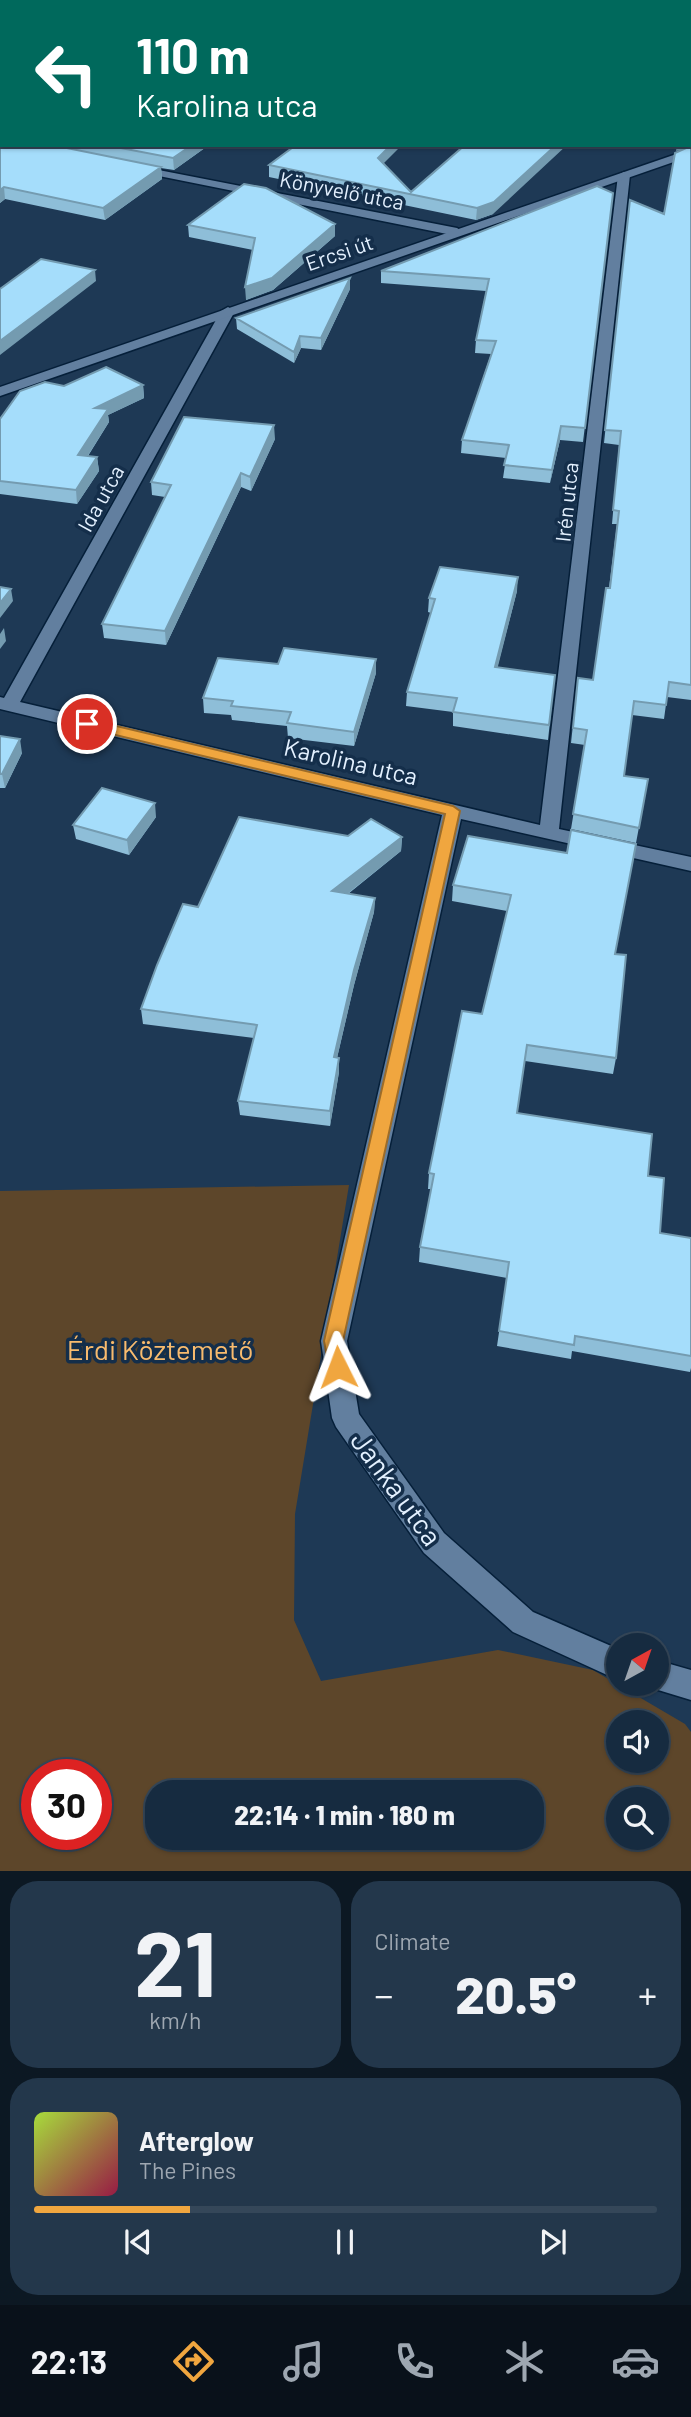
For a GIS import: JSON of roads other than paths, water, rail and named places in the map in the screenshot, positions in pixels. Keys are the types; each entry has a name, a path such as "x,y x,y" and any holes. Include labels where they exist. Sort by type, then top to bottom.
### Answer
{"street":[{"name":"Ercsi út","path":"0,392 691,152"},
{"name":"Könyvelő utca","path":"121,166 457,232"},
{"name":"Irén utca","path":"549,834 624,175"},
{"name":"Ida utca","path":"4,704 228,311"},
{"name":"Karolina utca","path":"4,704 549,834 691,864"},
{"name":"Janka utca","path":"453,811 334,1341 346,1418 434,1544 523,1622 606,1660"},
{"path":"669,1679 691,1685"}],"park label":[{"name":"Érdi Köztemető","path":"160,1349"}]}
